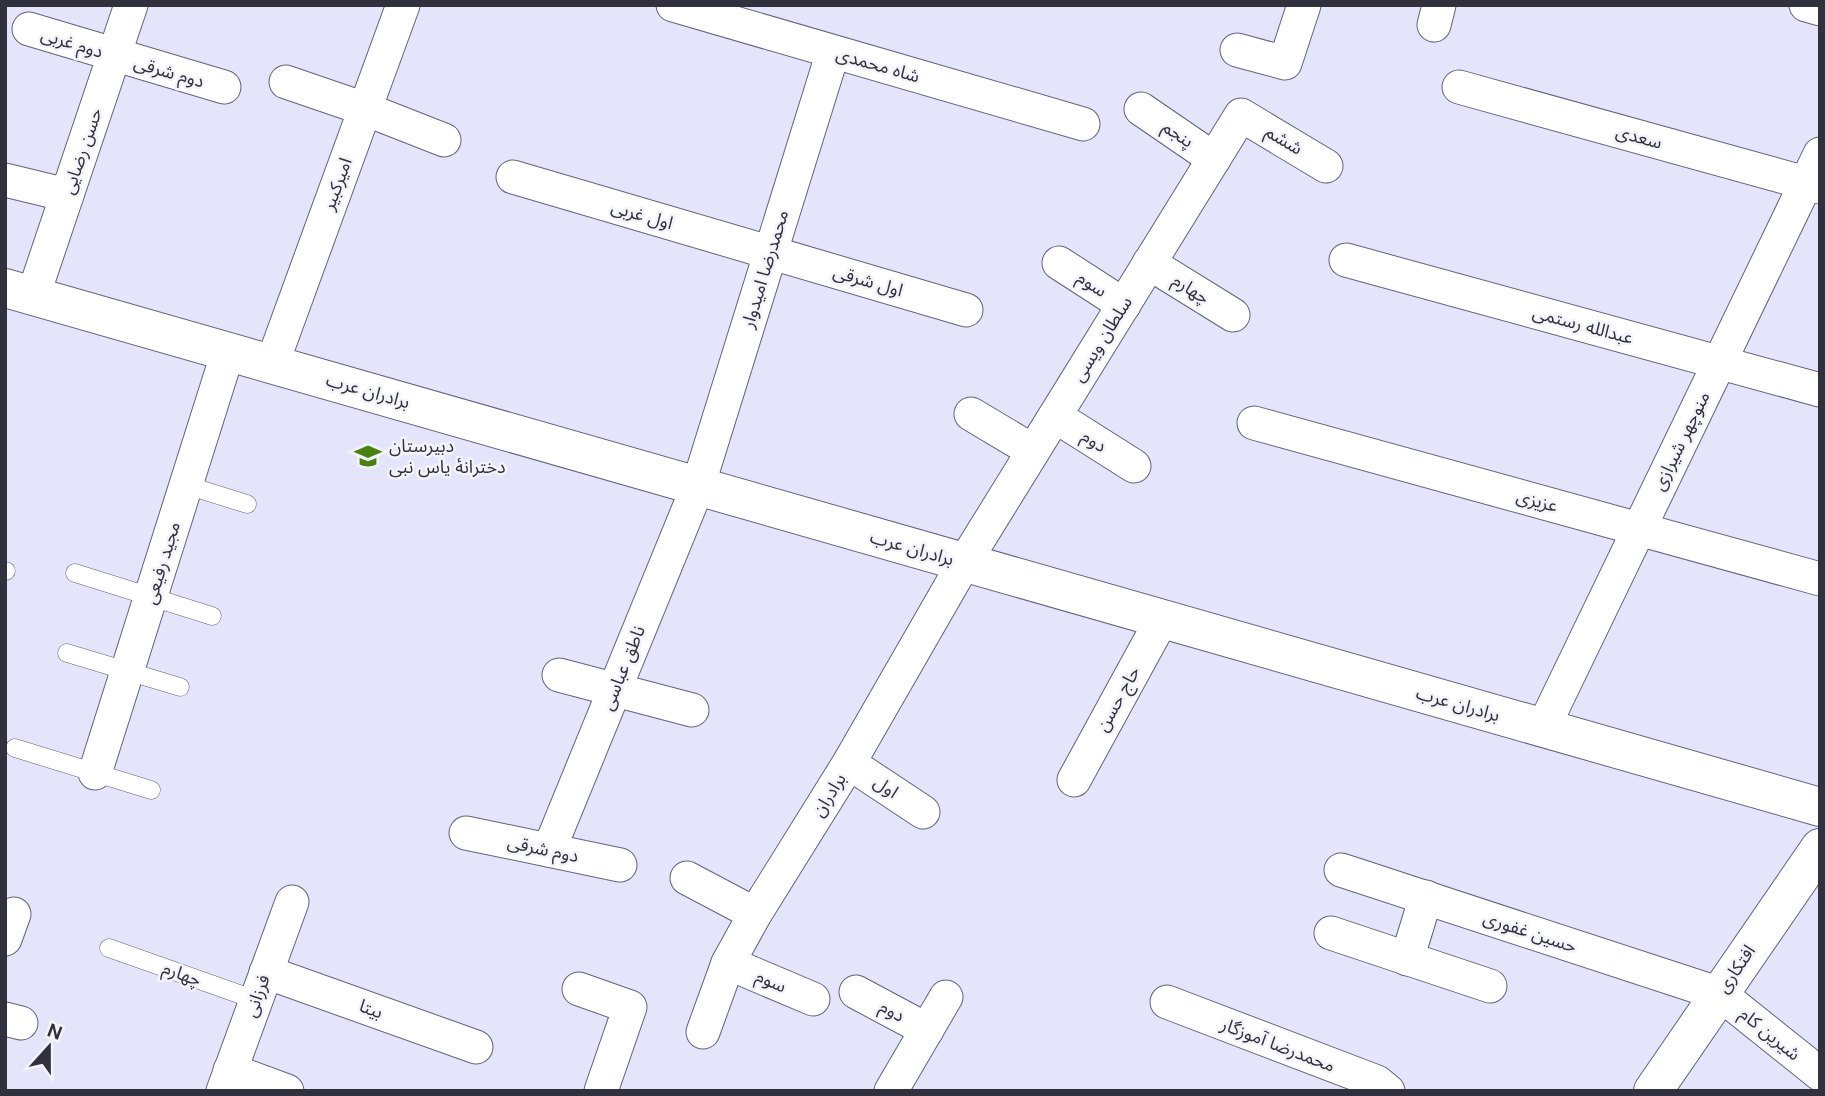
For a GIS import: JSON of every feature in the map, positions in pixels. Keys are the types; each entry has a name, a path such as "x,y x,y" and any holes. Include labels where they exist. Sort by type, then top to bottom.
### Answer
{"street":[{"name":"حسن رضایی","path":"19,292 67,195 131,5"},
{"name":"امیرکبیر","path":"272,364 403,5"},
{"name":"شاه محمدی","path":"673,5 1083,124"},
{"path":"1237,50 1285,63 1304,5"},
{"path":"1806,5 1820,9"},
{"name":"دوم غربی","path":"29,29 114,56"},
{"name":"محمدرضا امیدوار","path":"698,486 833,52"},
{"name":"دوم شرقی","path":"114,56 224,87"},
{"path":"286,82 365,109 444,141"},
{"name":"سعدی","path":"1459,87 1815,175"},
{"name":"پنجم","path":"1141,109 1214,159"},
{"name":"سلطان ویسی","path":"964,563 1241,115"},
{"name":"ششم","path":"1241,115 1326,166"},
{"name":"منوچهر شیرازی","path":"1543,728 1719,363 1815,175"},
{"name":"اول غربی","path":"513,177 770,253"},
{"path":"5,180 67,195"},
{"name":"اول شرقی","path":"770,253 966,310"},
{"name":"عبدالله رستمی","path":"1346,260 1820,390"},
{"name":"سوم","path":"1059,263 1124,304"},
{"name":"چهارم","path":"1149,263 1233,315"},
{"name":"برادران عرب","path":"19,292 1820,807"},
{"name":"مجید رفیعی","path":"95,773 228,352"},
{"path":"971,414 1033,452"},
{"name":"دوم","path":"1055,416 1134,466"},
{"name":"عزیزی","path":"1254,423 1820,579"},
{"name":"ناطق عباسی","path":"549,850 698,486"},
{"name":"برادران","path":"703,1032 728,963 755,914 849,763 964,563"},
{"name":"حاج حسن","path":"1074,780 1162,619"},
{"path":"559,675 692,710"},
{"name":"اول","path":"849,763 923,812"},
{"name":"دوم شرقی","path":"466,833 620,865"},
{"name":"افتکاری","path":"1653,1091 1820,848"},
{"name":"حسین غفوری","path":"1341,870 1720,994"},
{"path":"687,878 755,914"},
{"path":"1407,959 1426,897"},
{"name":"فرزانی","path":"227,1081 292,902"},
{"path":"1331,933 1490,986"},
{"name":"سوم","path":"728,963 813,999"},
{"name":"بیتا","path":"261,986 476,1046"},
{"path":"579,989 629,1007 601,1091"},
{"name":"دوم","path":"856,992 927,1030"},
{"name":"شیرین کام","path":"1720,994 1820,1074"},
{"path":"891,1091 946,997"},
{"name":"محمدرضا آموزگار","path":"1167,1002 1377,1083 1388,1091"},
{"path":"227,1081 287,1091"}],"lane":[{"path":"186,485 247,504"},
{"path":"75,573 212,615"},
{"path":"66,653 180,687"},
{"path":"15,748 151,790"},
{"name":"چهارم","path":"108,947 261,986"}],"place":[{"name":"دبیرستان دخترانهٔ یاس نبی","path":"368,456"}]}
